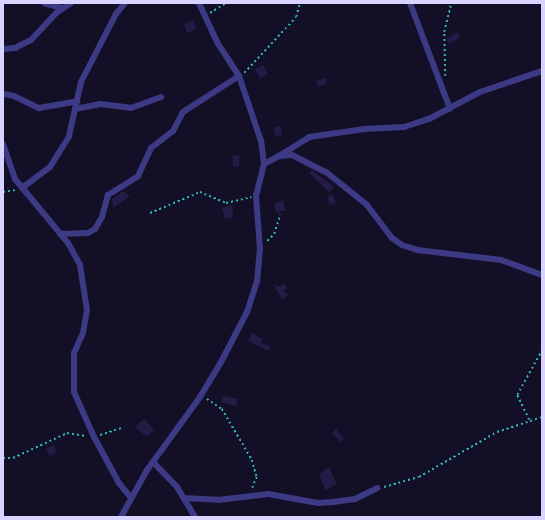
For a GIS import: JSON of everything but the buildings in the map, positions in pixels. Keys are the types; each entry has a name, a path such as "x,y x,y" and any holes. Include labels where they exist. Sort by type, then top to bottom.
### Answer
{"street":[{"path":"44,3 61,8"},
{"path":"3,49 15,48 31,40 61,8 72,3"},
{"path":"22,188 55,161 69,136 85,74 116,14 125,3"},
{"path":"121,517 153,462 200,397 247,312 257,282 260,249 256,196 264,164 261,141 239,76 218,44 199,3"},
{"path":"410,3 444,86 450,109"},
{"path":"264,164 309,137 341,132 404,126 429,119 500,84 542,71"},
{"path":"60,234 88,233 95,229 102,218 108,195 138,176 150,148 173,131 183,112 239,76"},
{"path":"3,94 14,96 39,108 77,101"},
{"path":"76,108 100,104 130,108 161,97"},
{"path":"3,144 15,179 60,234 74,254 84,280 85,323 74,353 73,381 76,400 119,483 131,498"},
{"path":"279,156 298,157 326,172 367,205 392,238 402,245 417,250 501,260 542,275"},
{"path":"153,462 184,498 195,517"},
{"path":"184,498 218,500 248,494 268,494 325,502 355,499 378,488"}],"path":[{"path":"205,16 226,3"},
{"path":"239,76 251,67 293,22 298,15 300,3"},
{"path":"444,86 446,62 444,32 451,3"},
{"path":"3,192 22,188"},
{"path":"150,213 200,192 226,203 256,196"},
{"path":"260,249 274,234 280,215"},
{"path":"529,421 517,395 542,350"},
{"path":"200,397 210,400 222,409 252,460 257,476 248,494"},
{"path":"378,488 419,477 497,432 542,417"},
{"path":"3,458 13,458 67,433 94,437 122,428"}]}
